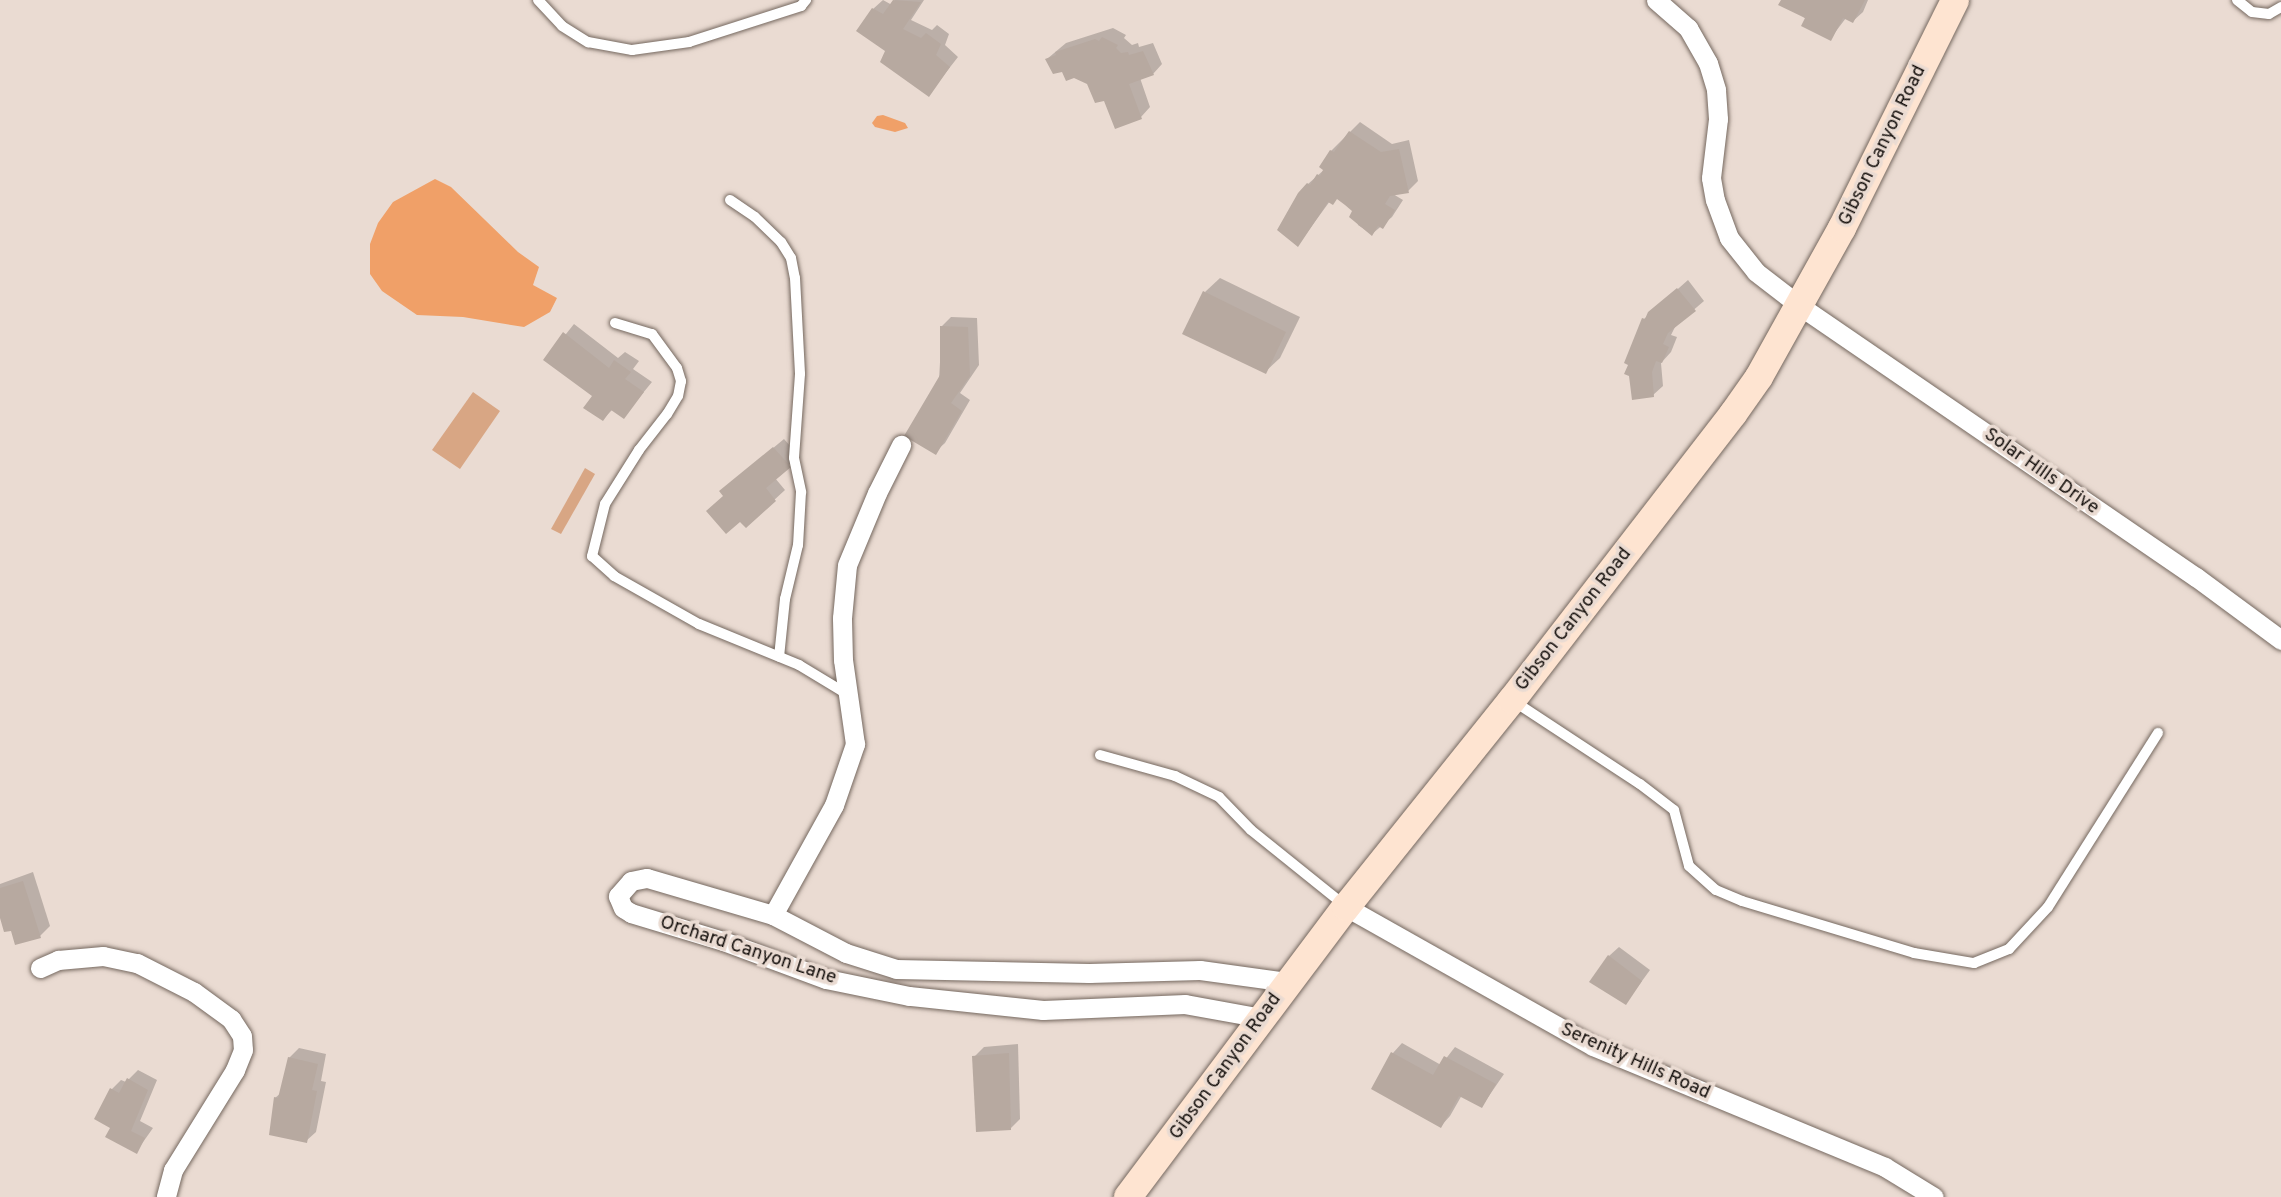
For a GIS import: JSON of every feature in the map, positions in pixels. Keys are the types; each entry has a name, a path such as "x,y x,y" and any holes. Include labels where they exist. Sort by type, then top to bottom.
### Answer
{"main road":[{"name":"Gibson Canyon Road","path":"1128,1197 1346,907 1512,700 1733,415 1759,377 1842,228 1955,0"}],"street":[{"name":"Solar Hills Drive","path":"1656,0 1688,28 1708,63 1716,90 1718,119 1711,178 1715,200 1730,238 1756,272 1800,306 2196,577 2281,640"},
{"path":"773,915 834,805 855,744 842,618 847,565 901,444"},
{"name":"Orchard Canyon Lane","path":"1262,1018 1185,1004 1043,1010 909,996 826,979 723,941 631,913 623,908 618,897 631,881 647,878 773,915 846,953 896,969 1089,972 1200,970 1288,982"},
{"name":"Serenity Hills Road","path":"1346,907 1593,1046 1885,1167 1934,1197"},
{"path":"40,968 58,960 103,956 137,963 194,992 231,1019 242,1036 243,1050 235,1070 173,1170 166,1197"}],"lane":[{"path":"538,0 562,26 588,41 632,50 700,39 801,6 806,0"},
{"path":"2237,0 2252,12 2269,14 2281,7"},
{"path":"730,200 755,217 782,242 791,258 795,278 800,374 794,458 801,492 798,545 786,599 779,657"},
{"path":"615,323 652,334 677,368 681,381 678,396 667,414 639,450 605,504 592,556 614,576 699,624 779,657 848,694"},
{"path":"1512,700 1640,784 1674,810 1689,866 1716,890 1742,901 1914,953 1974,963 2009,949 2048,906 2158,733"},
{"path":"1100,755 1175,776 1219,797 1251,830 1346,907"}],"shaded area":[{"path":"883,115 905,123 908,128 895,132 875,127 872,123 877,116"},
{"path":"435,179 451,187 518,252 539,267 533,285 557,298 550,312 524,327 463,317 417,315 382,291 370,274 370,244 378,223 393,202"},
{"path":"473,392 500,411 460,469 432,450"},
{"path":"585,468 595,474 561,534 551,529"}],"building":[{"path":"893,0 921,2 903,29 921,38 926,33 941,44 936,55 950,67 929,97 880,62 885,51 856,31 872,8 883,14"},
{"path":"1781,0 1865,0 1853,23 1843,18 1831,41 1801,26 1805,18 1778,5"},
{"path":"1102,37 1118,45 1116,48 1121,53 1128,52 1129,55 1143,51 1154,75 1129,84 1142,119 1115,129 1104,101 1095,103 1087,84 1074,78 1066,81 1062,72 1053,74 1045,59 1056,55 1055,52 1095,39 1099,41"},
{"path":"1349,131 1381,152 1399,149 1409,193 1390,196 1385,204 1395,210 1383,229 1378,226 1372,236 1349,217 1352,211 1345,205 1337,199 1333,205 1328,202 1298,247 1277,230 1298,193 1307,183 1310,185 1317,174 1320,176 1323,170 1319,167 1330,150 1334,152"},
{"path":"1677,288 1696,311 1668,333 1663,344 1669,347 1662,363 1656,361 1652,372 1654,397 1632,400 1629,376 1624,374 1628,365 1624,363 1642,318 1645,319 1648,312"},
{"path":"1203,291 1286,332 1266,374 1182,334"},
{"path":"940,326 968,327 970,376 951,403 962,411 936,455 904,436 940,375"},
{"path":"563,332 609,368 614,360 631,372 625,379 644,392 624,419 611,410 603,421 583,408 592,396 543,360"},
{"path":"773,447 791,467 766,488 776,501 746,528 740,522 726,534 706,511 723,496 719,491"},
{"path":"23,881 41,938 15,945 11,931 4,932 0,918 0,888"},
{"path":"1608,955 1642,981 1626,1005 1589,982"},
{"path":"1391,1052 1433,1075 1444,1056 1496,1084 1482,1108 1459,1096 1441,1128 1371,1089"},
{"path":"1009,1053 1011,1130 976,1132 972,1056"},
{"path":"288,1057 318,1064 312,1090 317,1091 307,1143 269,1135 274,1097 278,1098"},
{"path":"127,1078 148,1090 131,1131 145,1138 137,1154 105,1137 110,1128 94,1119 110,1088 119,1093"}]}
